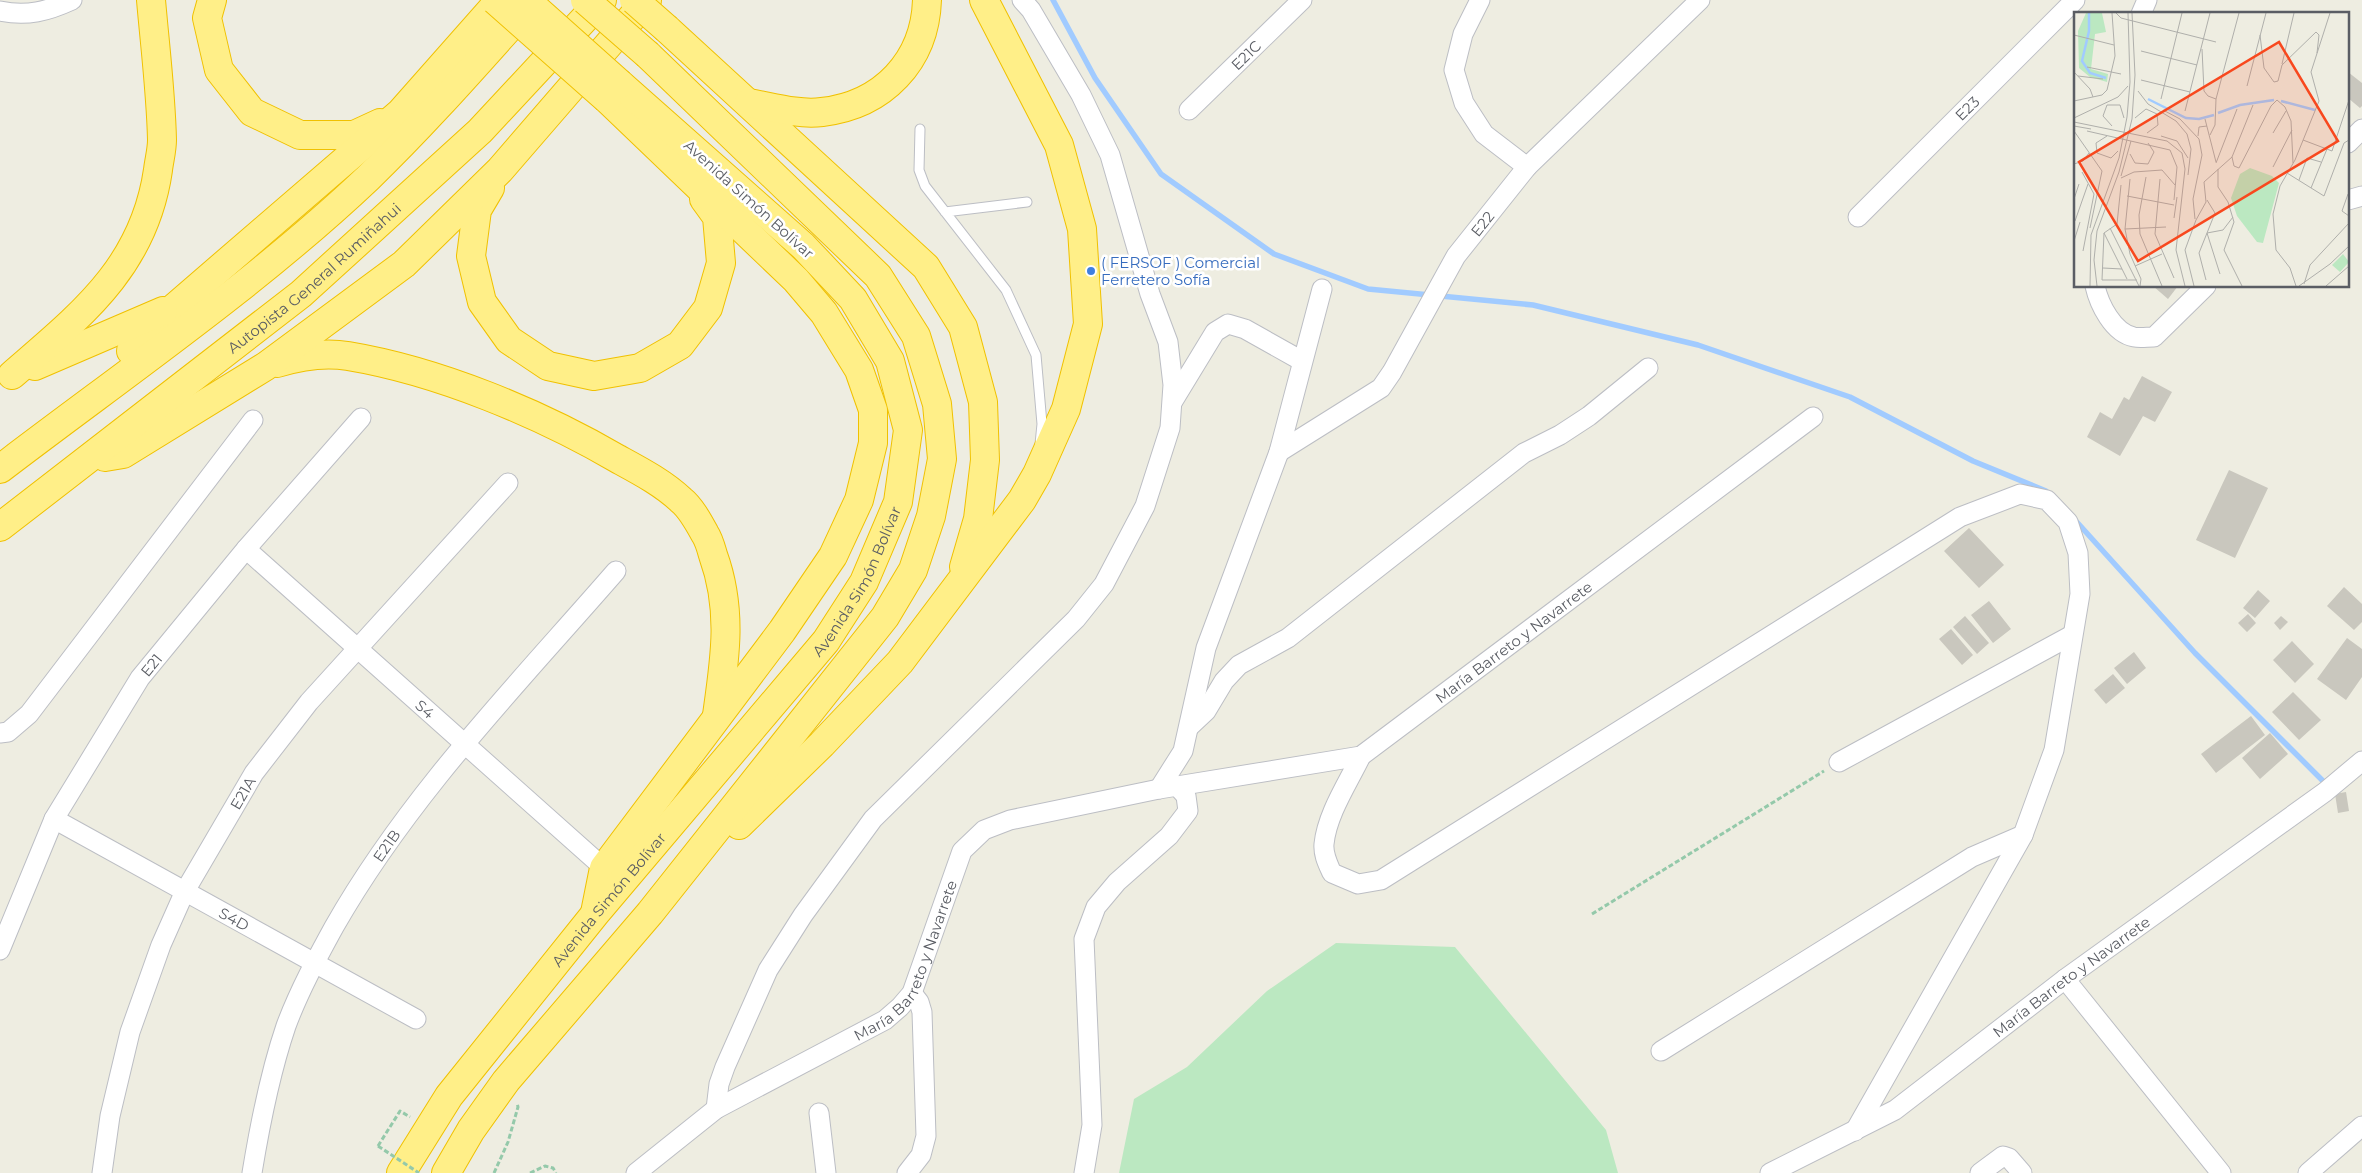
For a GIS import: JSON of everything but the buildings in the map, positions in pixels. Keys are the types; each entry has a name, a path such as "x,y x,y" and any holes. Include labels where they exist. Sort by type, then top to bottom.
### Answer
{"highway":[{"path":"6,379 72,323 104,290 132,251 154,199 162,142 151,0"},
{"path":"212,0 208,18 219,70 252,112 300,135 354,135 402,112"},
{"path":"495,0 614,91 688,178 717,217 721,263 708,308 680,345 640,368 594,376 548,366 509,340 482,302 471,256 477,210 500,170"},
{"path":"64,420 176,306 402,112 500,0"},
{"name":"Avenida Simón Bolívar","path":"402,1173 449,1096 595,914 826,642 864,582 898,502 908,430 890,362 853,299 803,246 614,91 526,0"},
{"path":"0,469 273,261 368,178 444,99 534,0"},
{"path":"446,1173 471,1130 506,1081 650,913 886,617 913,570 931,516 942,460 936,404 916,336 878,276 648,55 585,0"},
{"name":"Autopista General Rumiñahui","path":"0,526 87,461 301,294 480,131 602,0"},
{"path":"634,0 750,103 926,266 963,327 983,402 985,460 978,519 959,585"},
{"path":"87,461 123,454 266,366 404,264 500,170 647,0"},
{"path":"750,103 804,112 821,112 844,107 871,95 898,75 912,56 922,37 927,0"},
{"path":"650,913 822,744 893,669 1022,500 1037,474 1066,408 1088,324 1082,229 1059,145 984,0"},
{"path":"595,914 604,868 782,631 833,556 859,500 873,443 873,410 859,370 824,314 796,280 688,178"},
{"path":"6,379 176,306"},
{"path":"266,366 302,355 346,356 432,377 499,402 587,440 663,486 683,501 706,535 720,573 727,617 726,654 717,716"}],"street":[{"path":"0,11 13,14 47,11 72,0"},
{"path":"716,1109 719,1084 725,1067 768,970 803,915 873,819 1076,619 1104,584 1145,506 1170,428 1173,385 1168,342 1150,294 1110,154 1081,95 1031,10 1022,0"},
{"name":"E21C","path":"1189,110 1302,0"},
{"path":"1480,0 1463,34 1454,70 1464,103 1484,134 1527,167"},
{"name":"E22","path":"1279,452 1381,388 1392,372 1456,256 1493,208 1527,167 1700,0"},
{"name":"E23","path":"1858,216 2075,0"},
{"path":"2142,12 2147,0"},
{"path":"2350,141 2362,129"},
{"path":"2095,288 2097,297 2116,327 2133,337 2154,337 2204,288"},
{"path":"1084,1173 1092,1125 1084,940 1096,906 1117,882 1169,836 1188,811 1186,796 1168,788 1183,751 1190,726 1206,648 1279,452 1322,289"},
{"path":"1172,403 1215,332 1228,324 1245,329 1302,361"},
{"path":"1190,726 1206,711 1224,681 1239,665 1288,638 1524,453 1560,435 1589,416 1648,368"},
{"name":"María Barreto y Navarrete","path":"636,1173 716,1109 886,1020 900,1007 912,993 962,850 984,830 1010,820 1168,788 1361,756 1813,417"},
{"name":"E21","path":"0,950 54,819 140,678 246,549 361,418"},
{"path":"0,734 8,732 29,714 253,420"},
{"name":"E21A","path":"102,1173 110,1116 130,1032 161,945 185,891 254,773 309,702 508,483"},
{"path":"1361,756 1328,826 1324,846 1326,862 1332,874 1358,884 1380,880 1960,517 2020,494 2047,500 2068,522 2078,553 2080,594 2054,750 2023,835 1856,1131"},
{"name":"S4","path":"246,549 604,868"},
{"name":"E21B","path":"252,1173 260,1123 286,1026 314,963 352,897 381,853 433,782 616,571"},
{"path":"1839,762 2072,635"},
{"name":"María Barreto y Navarrete","path":"1770,1173 1895,1110 2065,980 2354,775 2362,762"},
{"name":"S4D","path":"54,819 416,1019"},
{"path":"1661,1052 1972,857 2023,835"},
{"path":"2065,980 2220,1173"},
{"path":"907,1173 921,1155 926,1136 922,1012 919,1002 912,993"},
{"path":"819,1113 826,1173"},
{"path":"2308,1173 2362,1126"},
{"path":"1980,1173 2003,1156 2008,1158 2022,1173"}],"lane":[{"path":"920,129 919,170 925,186 1006,290 1036,355 1042,424 1037,474"},
{"path":"945,212 1027,202"}],"path":[{"path":"1592,914 1839,762"},
{"path":"494,1173 508,1142 518,1107 506,1081"},
{"path":"400,1111 378,1146 418,1173"},
{"path":"530,1173 545,1166 553,1168 556,1173"}],"green space":[{"path":"1336,943 1455,947 1606,1130 1618,1173 1119,1173 1134,1099 1187,1067 1267,991"}],"waterway":[{"path":"1053,0 1095,78 1161,174 1274,254 1368,289 1533,305 1698,345 1850,397 1973,461 2046,491"},
{"path":"2075,520 2195,653 2327,785"}],"place":[{"name":"( FERSOF ) Comercial Ferretero Sofía","path":"1091,271"}]}
